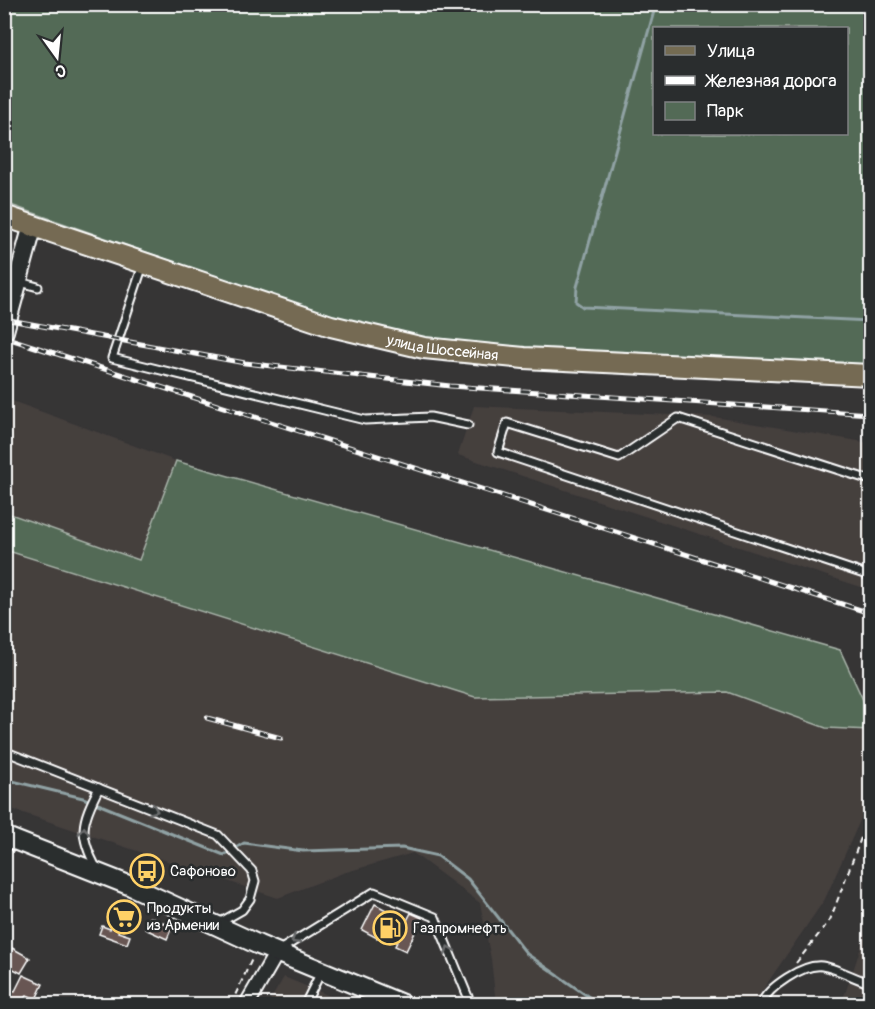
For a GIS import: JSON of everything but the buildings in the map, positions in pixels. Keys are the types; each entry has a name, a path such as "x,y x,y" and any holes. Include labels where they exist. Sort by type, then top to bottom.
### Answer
{"main road":[{"name":"улица Шоссейная","path":"4,216 331,326 424,348 524,357 870,375"}],"street":[{"path":"4,331 33,225"},
{"path":"4,836 99,873 259,945 402,1005"},
{"path":"247,1005 277,951"}],"lane":[{"path":"144,262 112,358 365,420 430,417 468,424"},
{"path":"18,282 38,287"},
{"path":"870,480 678,418 619,458 507,423 498,452 870,576"},
{"path":"4,751 218,835 252,871 255,881 250,899 242,910 216,925"},
{"path":"99,788 87,810 84,825 84,845 99,873"},
{"path":"277,951 374,892 435,916 471,1005"},
{"path":"762,1005 765,997 785,977 821,966 870,983"},
{"path":"305,1005 321,972"}],"path":[{"path":"785,977 830,920 870,814"},
{"path":"231,1005 259,945"}],"shaded area":[{"path":"4,398 176,461 140,560 5,512"},
{"path":"474,406 714,417 870,443 870,590 458,455"},
{"path":"5,550 475,697 727,692 826,728 870,730 870,798 825,899 753,1004 496,1004 491,959 480,903 413,853 343,873 278,898 5,807"},
{"path":"870,919 870,1004 841,1004 851,977"},
{"path":"284,977 349,1004 268,1004"}],"green space":[{"path":"5,5 870,5 870,367 519,349 415,338 333,317 5,203"},
{"path":"176,461 840,650 870,715 870,730 826,728 727,692 475,697 5,550 5,512 139,560"}],"waterway":[{"path":"656,4 577,287 576,302 583,307 870,321"},
{"path":"4,779 83,798 224,855 244,843 303,851 402,848 438,856 468,879 527,954 599,1004"}],"railway":[{"path":"4,319 245,363 450,386 870,414"},
{"path":"4,337 870,613"},
{"path":"207,718 281,738"}],"place":[{"name":"Сафоново","path":"147,871"},
{"name":"Продукты из Армении","path":"124,917"},
{"name":"Газпромнефть","path":"390,928"}]}
